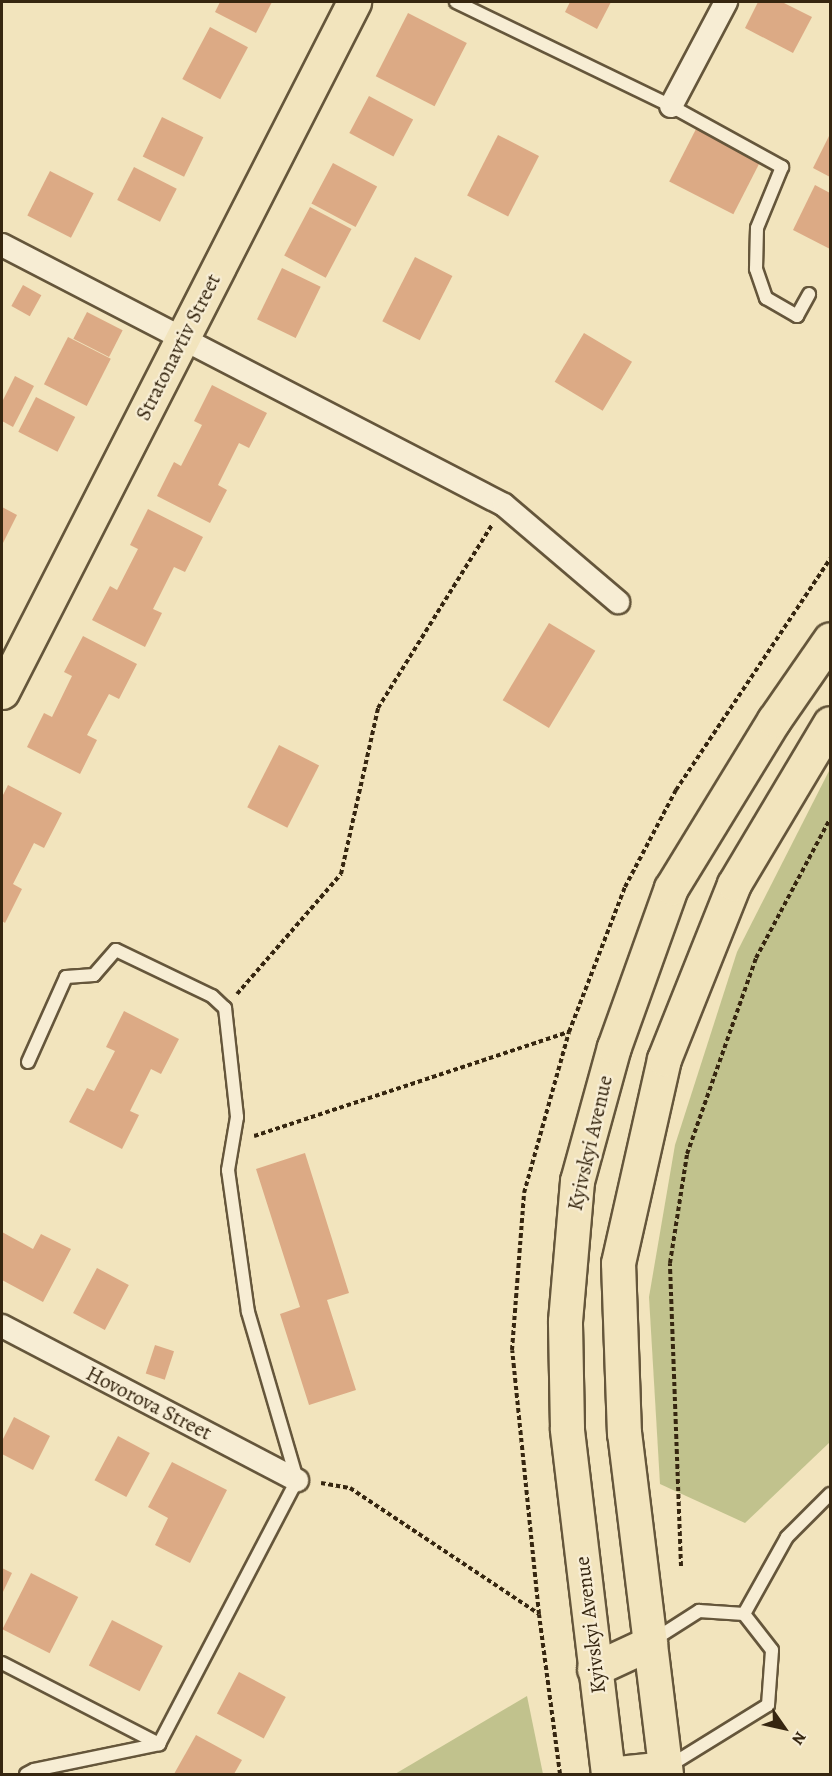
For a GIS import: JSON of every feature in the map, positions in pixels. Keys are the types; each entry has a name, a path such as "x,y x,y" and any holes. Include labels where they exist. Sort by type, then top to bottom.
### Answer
{"main road":[{"name":"Stratonavtiv Street","path":"2,692 354,2"},
{"name":"Kyivskyi Avenue","path":"608,1774 567,1428 565,1321 577,1181 614,1047 671,888 774,720 831,639"},
{"path":"608,1774 666,1771 624,1434 618,1263 664,1059 734,884 831,723"},
{"path":"594,1669 650,1642"}],"street":[{"path":"671,106 726,2"},
{"path":"2,245 183,336 504,506 618,602"},
{"name":"Hovorova Street","path":"2,1326 297,1480"}],"lane":[{"path":"456,2 671,106 782,168 757,228 756,269 766,298 797,316 809,294"},
{"path":"28,1062 66,977 94,975 116,950 212,996 225,1008 237,1117 228,1170 248,1312 297,1480 159,1744"},
{"path":"744,1614 787,1537 831,1494"},
{"path":"650,1642 699,1611 744,1614 772,1650 768,1705 666,1771"},
{"path":"2,1663 159,1744"},
{"path":"26,1774 34,1770 159,1744"}],"path":[{"path":"225,1008 340,874 378,708 504,506"},
{"path":"561,1774 539,1614 512,1350 524,1193 569,1032 625,887 676,790 831,559"},
{"path":"681,1566 670,1263 687,1154 756,958 831,819"},
{"path":"233,1143 569,1032"},
{"path":"297,1480 350,1488 539,1614"}],"green space":[{"path":"830,769 830,1442 745,1523 660,1484 649,1297 675,1145 737,952"},
{"path":"527,1696 543,1774 395,1774"}],"building":[{"path":"220,2 272,2 256,33 215,12"},
{"path":"570,2 611,2 597,29 565,12"},
{"path":"758,2 782,2 812,17 793,53 745,28"},
{"path":"408,13 467,43 435,106 376,76"},
{"path":"210,27 248,47 220,99 182,79"},
{"path":"369,96 413,119 393,157 349,133"},
{"path":"162,117 203,137 184,177 143,157"},
{"path":"696,129 760,162 733,214 669,182"},
{"path":"830,134 830,177 813,168"},
{"path":"498,135 539,156 508,216 467,196"},
{"path":"333,163 377,186 356,227 311,204"},
{"path":"134,167 177,189 160,222 117,200"},
{"path":"50,171 94,193 71,238 27,216"},
{"path":"815,185 830,193 830,249 793,230"},
{"path":"310,207 351,229 326,278 284,256"},
{"path":"415,257 452,276 420,340 382,321"},
{"path":"282,268 321,287 296,338 257,319"},
{"path":"23,285 41,295 30,316 11,306"},
{"path":"87,312 123,330 109,357 73,339"},
{"path":"584,333 632,362 603,411 555,382"},
{"path":"68,337 111,359 87,406 44,384"},
{"path":"15,376 34,386 13,427 2,421 2,402"},
{"path":"212,385 267,413 249,448 239,443 218,485 227,490 210,523 157,496 174,462 181,466 202,425 194,421"},
{"path":"36,397 75,417 57,452 18,432"},
{"path":"2,507 17,515 2,545"},
{"path":"148,509 203,537 185,572 174,567 153,609 162,613 145,647 92,620 110,586 117,590 138,549 130,545"},
{"path":"549,623 595,651 549,728 503,700"},
{"path":"83,636 137,664 119,699 109,694 87,735 97,740 80,774 27,747 44,713 52,717 72,676 64,672"},
{"path":"279,745 319,765 287,828 247,807"},
{"path":"8,785 62,813 44,848 34,843 13,884 22,889 5,923 2,921 2,797"},
{"path":"124,1011 179,1039 161,1074 151,1069 130,1111 139,1115 122,1149 69,1122 87,1088 94,1091 115,1051 106,1047"},
{"path":"305,1153 349,1293 327,1300 356,1390 309,1405 280,1314 300,1307 256,1169"},
{"path":"2,1232 33,1249 41,1234 71,1249 43,1302 2,1280"},
{"path":"97,1268 129,1285 105,1330 73,1313"},
{"path":"155,1345 174,1351 165,1380 146,1374"},
{"path":"14,1417 50,1436 33,1470 2,1454 2,1441"},
{"path":"118,1436 150,1453 126,1497 95,1480"},
{"path":"172,1462 227,1490 190,1563 155,1545 168,1518 148,1507"},
{"path":"2,1568 12,1573 2,1594"},
{"path":"31,1573 78,1597 50,1653 2,1629"},
{"path":"112,1620 163,1646 140,1691 89,1665"},
{"path":"239,1672 286,1697 264,1738 217,1713"},
{"path":"196,1735 242,1760 234,1774 174,1774"}]}
